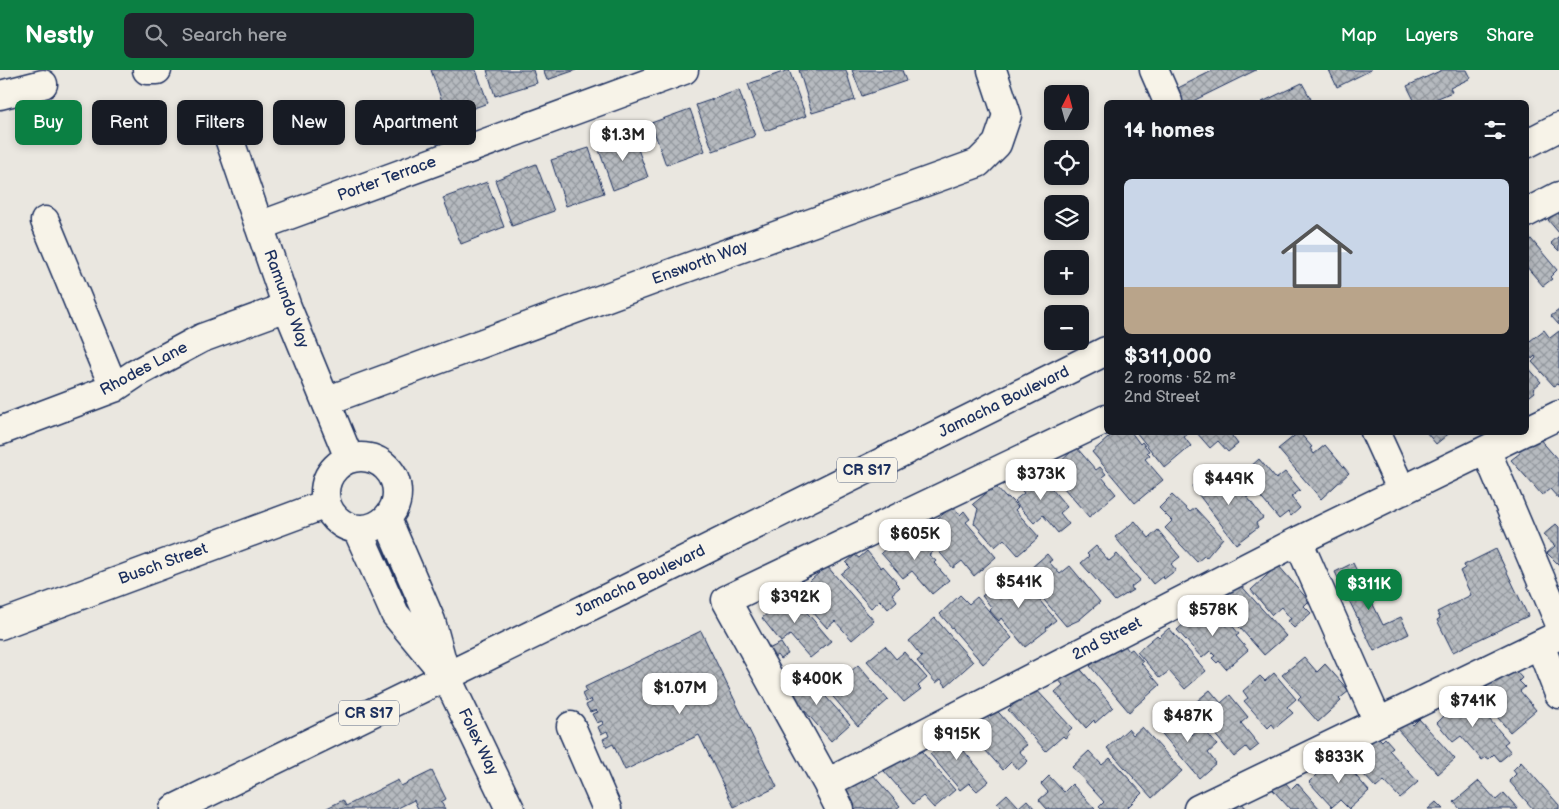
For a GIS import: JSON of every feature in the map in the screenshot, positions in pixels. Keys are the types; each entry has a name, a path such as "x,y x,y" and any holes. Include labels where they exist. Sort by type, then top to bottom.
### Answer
{"street":[{"path":"147,70 158,70"},
{"name":"Porter Terrace","path":"259,226 684,70"},
{"name":"Ensworth Way","path":"326,401 675,272 978,163 996,144 1007,115 992,70"},
{"path":"1154,70 1167,100"},
{"path":"0,95 43,84"},
{"path":"1529,142 1559,127"},
{"name":"Ramundo Way","path":"230,145 287,307 350,458"},
{"path":"1529,211 1559,196"},
{"path":"45,221 114,388"},
{"name":"Rhodes Lane","path":"0,431 114,388 135,374 202,338 287,307"},
{"name":"Jamacha Boulevard","path":"174,809 628,588 1104,352"},
{"name":"2nd Street","path":"1529,430 1559,415"},
{"path":"840,809 726,600 1104,420"},
{"path":"1376,435 1402,491"},
{"name":"2nd Street","path":"827,783 1298,542 1518,435"},
{"path":"1486,450 1559,622"},
{"path":"363,456 377,460 388,468 396,480 398,494 395,508 387,519 378,526 368,529 357,529 344,525 333,516 326,504 324,489 328,476 337,465 350,458 363,456"},
{"name":"Busch Street","path":"0,624 326,504"},
{"path":"387,519 431,621 446,676"},
{"path":"357,529 395,614 446,676"},
{"path":"1298,542 1378,722"},
{"path":"1198,809 1550,640 1559,694"},
{"name":"Folex Way","path":"446,676 510,809"},
{"path":"571,726 607,809"}],"building":[{"path":"431,70 476,70 488,103 476,107 476,100 442,100"},
{"path":"487,70 533,70 537,83 495,96"},
{"path":"543,70 576,70 547,80"},
{"path":"789,70 806,116 765,131 748,84"},
{"path":"799,70 846,70 855,100 812,113"},
{"path":"852,70 902,70 906,81 862,96"},
{"path":"1214,70 1256,70 1195,100 1180,100 1174,90"},
{"path":"1329,70 1371,70 1337,87"},
{"path":"1442,70 1467,70 1471,78 1450,88 1452,92 1434,100 1414,100 1407,86"},
{"path":"1302,83 1311,99 1309,100 1266,100"},
{"path":"739,90 755,136 713,151 696,105"},
{"path":"690,109 705,151 666,165 651,123"},
{"path":"633,135 648,177 613,190 598,147"},
{"path":"589,148 604,193 566,206 551,160"},
{"path":"536,164 554,211 512,226 495,180"},
{"path":"487,182 504,227 461,244 443,198"},
{"path":"1559,212 1559,233 1548,220"},
{"path":"1559,236 1559,251 1551,243"},
{"path":"1529,237 1557,270 1550,277 1552,279 1543,286 1529,270"},
{"path":"1559,310 1559,325 1551,316"},
{"path":"1544,330 1550,338 1559,331 1559,386 1557,384 1554,386 1532,362 1536,358 1535,356 1532,359 1529,355 1529,342"},
{"path":"1529,368 1541,382 1533,389 1535,392 1529,397"},
{"path":"1112,435 1133,435 1140,444 1142,442 1149,451 1147,452 1150,455 1145,459 1163,480 1135,503 1092,452"},
{"path":"1138,435 1187,435 1184,437 1191,446 1165,468"},
{"path":"1199,435 1231,435 1238,444 1228,452 1218,441 1210,448"},
{"path":"1295,435 1302,435 1312,447 1310,448 1314,454 1325,445 1349,473 1321,499 1278,449"},
{"path":"1428,435 1447,435 1436,444"},
{"path":"1538,437 1559,461 1559,499 1550,489 1542,495 1511,460 1520,453 1518,451"},
{"path":"1076,447 1096,470 1100,467 1106,474 1102,477 1116,494 1089,517 1050,472"},
{"path":"1259,459 1276,479 1285,472 1300,490 1291,497 1300,508 1291,516 1288,512 1279,519 1247,481 1254,475 1257,479 1259,477 1250,467"},
{"path":"1213,470 1228,490 1237,483 1263,518 1256,523 1258,527 1236,544 1192,486"},
{"path":"1037,471 1067,507 1060,513 1069,524 1058,533 1043,515 1034,523 1014,501 1024,493 1014,482 1025,472 1030,477"},
{"path":"995,486 1018,507 1015,510 1039,537 1018,555 1004,539 995,547 974,523 978,509 973,504"},
{"path":"1172,495 1190,512 1195,508 1223,538 1206,558 1204,556 1197,562 1165,528 1172,521 1159,508"},
{"path":"953,506 960,515 964,511 970,519 966,522 996,557 974,576 962,561 953,568 923,533"},
{"path":"1135,521 1149,538 1158,530 1180,557 1171,564 1176,570 1164,579 1163,576 1153,584 1115,537"},
{"path":"1556,524 1559,527 1559,565 1547,553 1555,546 1543,535"},
{"path":"907,530 920,545 925,541 934,551 929,555 936,561 934,563 949,580 932,594 912,571 903,578 881,553"},
{"path":"1096,546 1109,561 1117,554 1140,580 1131,587 1133,590 1115,601 1081,563"},
{"path":"1496,549 1528,616 1453,652 1437,620 1440,618 1437,612 1471,595 1460,571 1465,568 1464,565"},
{"path":"867,551 881,568 883,566 900,587 892,594 897,601 888,609 880,600 871,608 841,574 850,567 846,563 855,555 859,558"},
{"path":"1047,554 1052,560 1049,562 1060,574 1070,566 1100,602 1079,620 1066,626 1023,575"},
{"path":"1353,563 1383,625 1401,617 1409,634 1374,651 1335,572"},
{"path":"1278,565 1309,601 1304,606 1311,613 1294,628 1287,621 1291,619 1281,607 1272,615 1251,590"},
{"path":"827,566 874,621 852,640 835,621 827,628 796,593"},
{"path":"1014,570 1056,620 1046,628 1047,630 1025,647 1001,618 999,621 989,610 992,608 982,596"},
{"path":"1238,582 1286,636 1264,655 1217,602"},
{"path":"787,589 831,641 810,658 790,635 781,642 762,618 774,608 770,604"},
{"path":"960,595 969,604 977,597 1012,638 983,664 940,614"},
{"path":"1207,603 1227,626 1230,623 1239,634 1236,636 1248,650 1226,669 1219,661 1217,663 1212,658 1215,656 1210,651 1202,658 1177,630"},
{"path":"935,618 973,662 946,686 941,679 936,683 917,661 922,657 909,641"},
{"path":"1169,628 1206,671 1185,689 1169,671 1160,678 1137,652 1157,635 1159,637"},
{"path":"701,631 777,787 734,807 699,735 625,770 613,744 607,747 603,739 609,736 607,731 601,734 598,727 603,724 602,721 597,723 592,714 598,712 596,710 590,712 586,705 592,702 591,699 586,702 582,694 587,691 585,687"},
{"path":"1121,641 1129,651 1132,649 1160,685 1129,712 1090,666"},
{"path":"781,643 788,654 780,659 777,655 772,659 766,650"},
{"path":"885,646 896,659 904,652 927,678 918,686 921,689 904,702 867,661"},
{"path":"1304,657 1317,672 1325,664 1349,691 1318,722 1298,699 1301,696 1282,675"},
{"path":"842,665 849,673 858,665 888,700 858,726 828,691 832,688 824,680"},
{"path":"1077,665 1113,707 1095,723 1094,720 1086,728 1055,692 1063,685 1057,678"},
{"path":"1511,666 1522,678 1519,681 1525,687 1520,691 1536,710 1510,732 1479,696 1486,687"},
{"path":"803,671 850,724 831,741 784,687"},
{"path":"1274,673 1296,699 1287,707 1293,713 1275,728 1272,724 1268,728 1244,701 1248,698 1243,691 1260,676 1265,681"},
{"path":"1033,686 1072,728 1068,732 1070,734 1065,738 1063,736 1046,751 1008,710"},
{"path":"1210,690 1221,703 1230,695 1248,717 1241,723 1259,745 1250,752 1246,747 1234,757 1191,706"},
{"path":"1464,690 1508,741 1504,744 1511,752 1500,761 1494,754 1489,759 1486,757 1482,760 1461,736 1453,742 1437,723 1444,716 1439,711"},
{"path":"993,706 1027,745 1019,751 1028,761 1018,770 1011,762 1003,770 976,740 985,732 974,719"},
{"path":"1170,709 1192,735 1202,727 1217,745 1208,753 1216,763 1199,778 1153,723"},
{"path":"1407,719 1413,725 1419,719 1455,759 1438,774 1396,728"},
{"path":"1142,727 1182,771 1152,798 1107,748 1128,729 1133,735"},
{"path":"954,729 969,747 964,751 989,781 977,791 969,783 960,790 930,754 938,747 932,740"},
{"path":"1374,733 1382,741 1385,738 1393,747 1389,750 1418,782 1400,798 1384,781 1376,788 1350,760 1359,752 1357,749"},
{"path":"917,746 955,790 934,808 923,796 913,804 884,771 905,753"},
{"path":"1089,751 1102,765 1110,758 1142,793 1126,809 1101,809 1099,807 1104,802 1072,767"},
{"path":"1337,754 1369,791 1349,809 1340,800 1332,807 1309,782"},
{"path":"1521,762 1559,805 1559,809 1533,809 1509,781 1516,774 1513,770"},
{"path":"866,767 900,806 896,809 855,809 840,791"},
{"path":"432,771 446,799 441,802 445,809 418,809 414,800 396,809 325,809 343,800 346,806 398,780 401,786"},
{"path":"1049,776 1064,792 1072,784 1095,809 1047,809 1039,800 1048,792 1041,784"},
{"path":"1283,780 1291,789 1297,783 1320,809 1290,809 1273,790"},
{"path":"1479,781 1496,800 1504,793 1518,809 1460,809 1454,802"},
{"path":"1007,794 1019,807 1027,800 1035,809 1003,809 997,803"},
{"path":"1239,800 1247,809 1229,809"},
{"path":"1436,802 1443,809 1428,809"}]}
